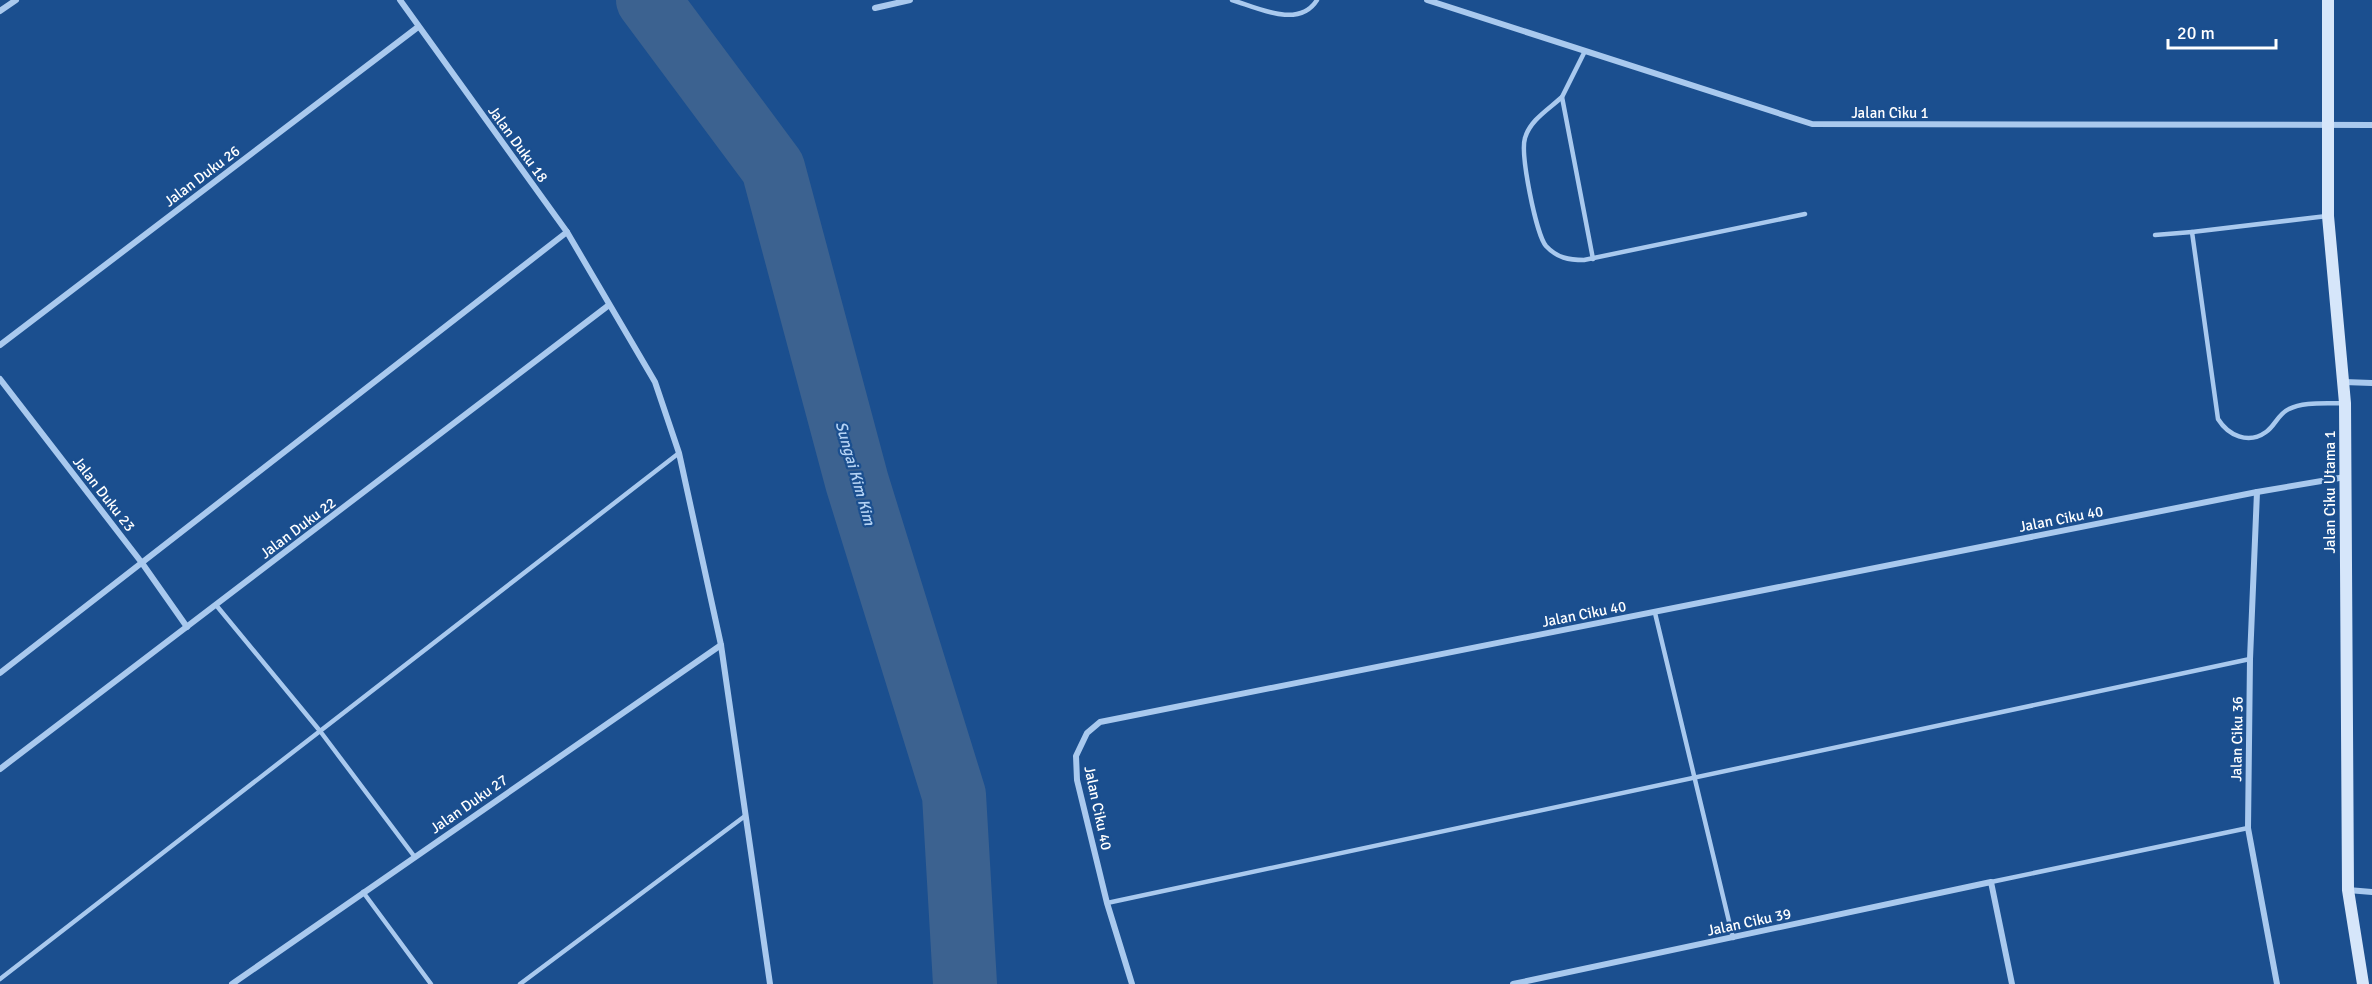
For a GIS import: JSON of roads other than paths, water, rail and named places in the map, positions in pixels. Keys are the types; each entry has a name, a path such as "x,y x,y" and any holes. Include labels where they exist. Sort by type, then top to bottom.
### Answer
{"street":[{"path":"0,11 16,0"},
{"name":"Jalan Duku 18","path":"400,0 567,232 652,375 679,453 721,645 770,984"},
{"path":"875,8 910,0"},
{"name":"Jalan Ciku 1","path":"1427,0 1812,124 2372,125"},
{"name":"Jalan Ciku Utama 1","path":"2328,0 2328,216 2345,403 2348,890 2363,984"},
{"name":"Jalan Duku 26","path":"0,345 418,27"},
{"path":"0,673 567,232"},
{"name":"Jalan Duku 22","path":"0,769 609,305"},
{"name":"Jalan Duku 23","path":"0,379 142,563 187,627"},
{"path":"2344,382 2372,383"},
{"name":"Jalan Ciku 40","path":"1132,984 1107,903 1077,780 1076,756 1087,733 1101,722 2257,492 2345,477"},
{"name":"Jalan Ciku 36","path":"2257,492 2250,659 2248,828 2277,984"},
{"name":"Jalan Duku 27","path":"232,984 721,645"},
{"path":"1991,882 2012,984"},
{"name":"Jalan Ciku 39","path":"1513,984 1991,882"},
{"path":"2348,890 2372,892"}],"lane":[{"path":"1232,0 1293,16 1306,12 1317,0"},
{"path":"1585,51 1562,98 1529,127 1523,146 1539,231 1544,245 1555,255 1569,260 1593,259 1805,214"},
{"path":"1562,98 1593,259"},
{"path":"2155,235 2328,216"},
{"path":"2192,232 2218,419 2223,427 2233,435 2255,437 2266,432 2281,414 2296,406 2345,403"},
{"path":"0,979 679,453"},
{"path":"216,605 320,731 414,856"},
{"path":"1655,613 1732,938"},
{"path":"1107,903 2250,659"},
{"path":"520,984 746,816"},
{"path":"1991,882 2248,828"},
{"path":"363,892 431,984"}],"waterway":[{"name":"Sungai Kim Kim","path":"648,0 773,168 857,482 954,795 965,984"}]}
